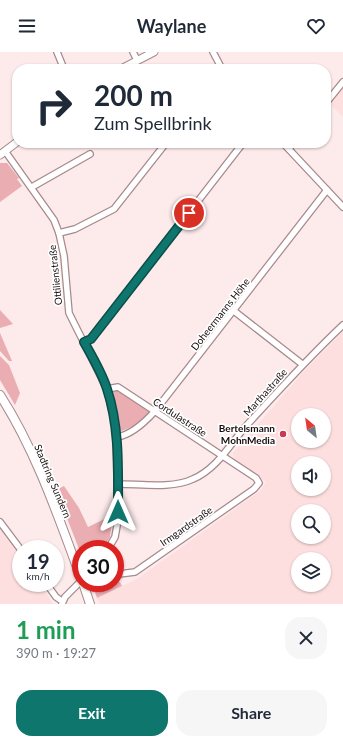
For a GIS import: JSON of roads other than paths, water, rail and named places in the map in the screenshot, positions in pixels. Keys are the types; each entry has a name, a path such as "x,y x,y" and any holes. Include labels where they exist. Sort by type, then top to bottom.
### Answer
{"main road":[{"name":"Stadtring Sundern","path":"0,395 23,436 38,469 72,556"},
{"name":"Stadtring Sundern","path":"86,592 90,604"}],"street":[{"path":"57,52 62,64"},
{"path":"133,52 137,60"},
{"path":"130,64 154,52"},
{"path":"213,52 219,64"},
{"path":"331,97 343,82"},
{"path":"2,153 12,146"},
{"path":"59,233 75,229 114,209 162,148"},
{"path":"84,342 91,339 239,148"},
{"path":"288,149 343,207"},
{"name":"Ottilienstraße","path":"2,153 32,187 48,209 59,233 64,256 69,313 107,389 117,437 117,530 112,540"},
{"path":"32,187 90,154"},
{"name":"Doheermanns Höhe","path":"117,437 122,436 138,427 155,411 328,190"},
{"name":"Marthastraße","path":"234,311 302,364"},
{"name":"Marthastraße","path":"118,484 168,484 187,482 205,472 222,456 231,443 302,364 343,325"},
{"name":"Cordulastraße","path":"107,389 118,387 256,478 259,483"},
{"name":"Irmgardstraße","path":"124,573 135,572 254,489 259,483"},
{"path":"0,522 14,540"},
{"path":"53,592 62,603 72,589"}],"place":[{"name":"Bertelsmann MohnMedia","path":"283,434"}]}
